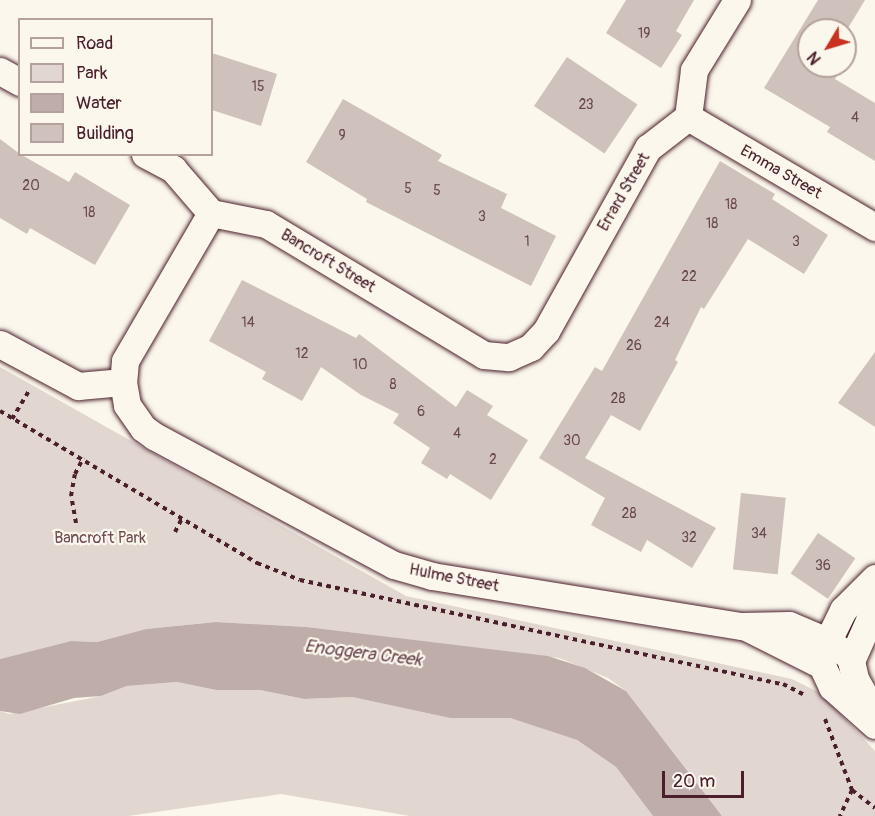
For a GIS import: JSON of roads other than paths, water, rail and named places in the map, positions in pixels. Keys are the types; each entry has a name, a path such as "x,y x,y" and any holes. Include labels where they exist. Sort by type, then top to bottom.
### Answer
{"street":[{"path":"688,117 694,70 737,0"},
{"path":"0,71 18,81"},
{"name":"Emma Street","path":"688,117 875,227"},
{"name":"Errard Street","path":"521,353 546,331 648,148 688,117"},
{"path":"0,344 78,386 123,382 132,347 211,213 173,169 149,156"},
{"name":"Bancroft Street","path":"211,213 256,221 282,232 484,355 496,357 521,353"},
{"name":"Hulme Street","path":"123,382 134,417 154,436 394,565 432,576 742,626 789,625 823,652"},
{"path":"875,578 846,606 823,652 841,697 875,725"},
{"path":"875,607 851,657 855,679 875,714"},
{"path":"823,652 851,657"}],"water":[{"name":"Enoggera Creek","path":"216,622 307,627 548,656 585,668 626,691 722,816 653,816 616,767 577,740 510,718 450,718 352,697 304,699 260,690 216,690 177,682 127,686 101,696 74,698 20,714 0,711 0,659 71,641 97,642 146,629"}],"park label":[{"name":"Bancroft Park","path":"100,538"}]}
